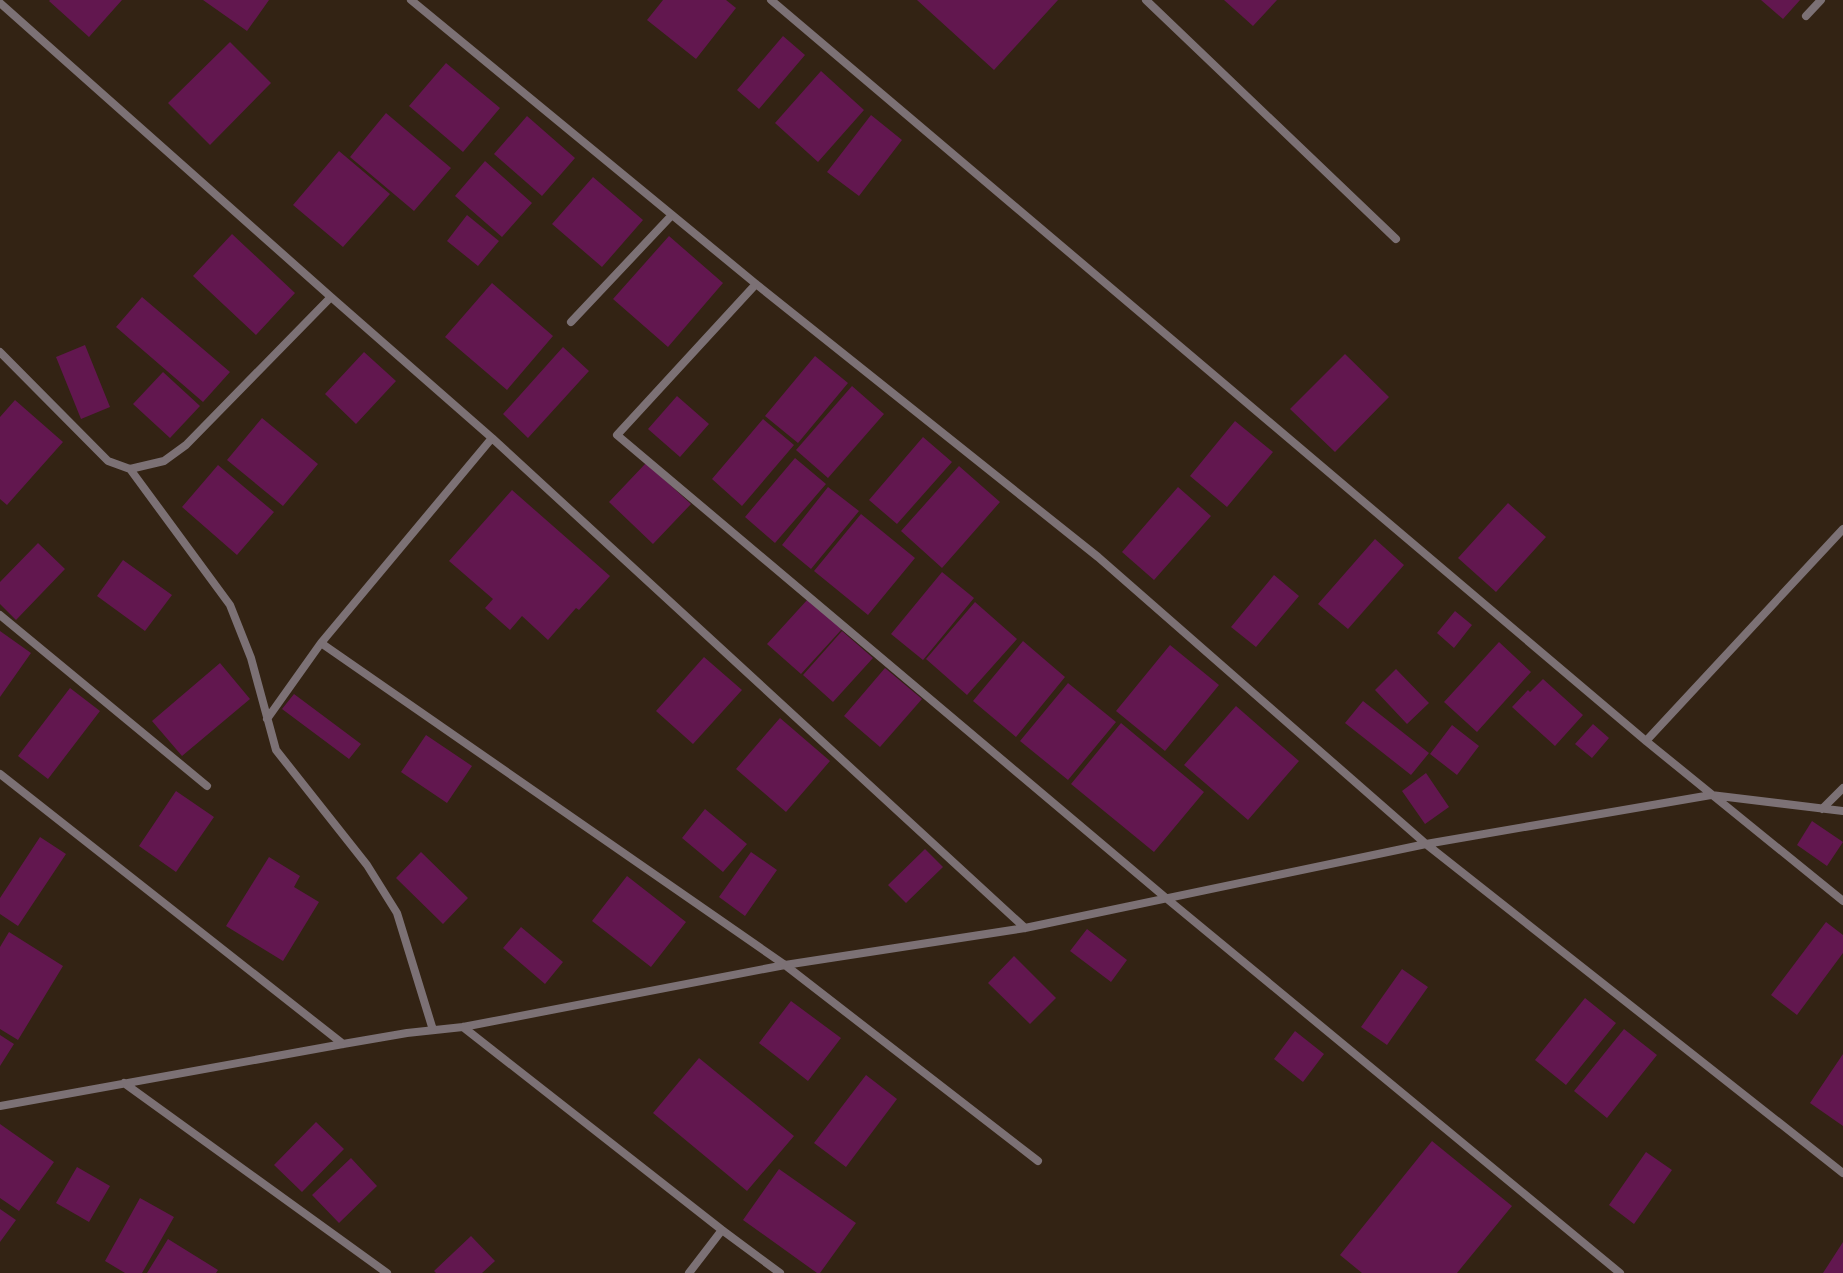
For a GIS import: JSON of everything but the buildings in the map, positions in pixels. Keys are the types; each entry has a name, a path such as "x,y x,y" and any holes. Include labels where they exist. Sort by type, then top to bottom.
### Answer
{"street":[{"path":"412,0 756,284 1098,558 1426,844 1843,1173"},
{"path":"771,0 1646,741 1843,901"},
{"path":"1146,0 1396,239"},
{"path":"1806,16 1821,0"},
{"path":"0,3 492,438 1025,928"},
{"path":"572,322 672,215"},
{"path":"756,284 617,435 1166,898 1620,1273"},
{"path":"0,352 108,461 130,469 164,461 186,445 331,297"},
{"path":"267,720 321,643 492,438"},
{"path":"130,469 230,605 251,658 276,750 367,865 397,913 433,1030"},
{"path":"1646,741 1843,529"},
{"path":"0,614 208,786"},
{"path":"321,643 785,965 1038,1160"},
{"path":"0,774 343,1044"},
{"path":"1822,809 1843,788"},
{"path":"0,1106 407,1033 463,1027 785,965 1025,928 1426,844 1711,795 1843,811"},
{"path":"463,1027 722,1230 780,1273"},
{"path":"124,1083 388,1273"},
{"path":"689,1273 722,1230"}]}
